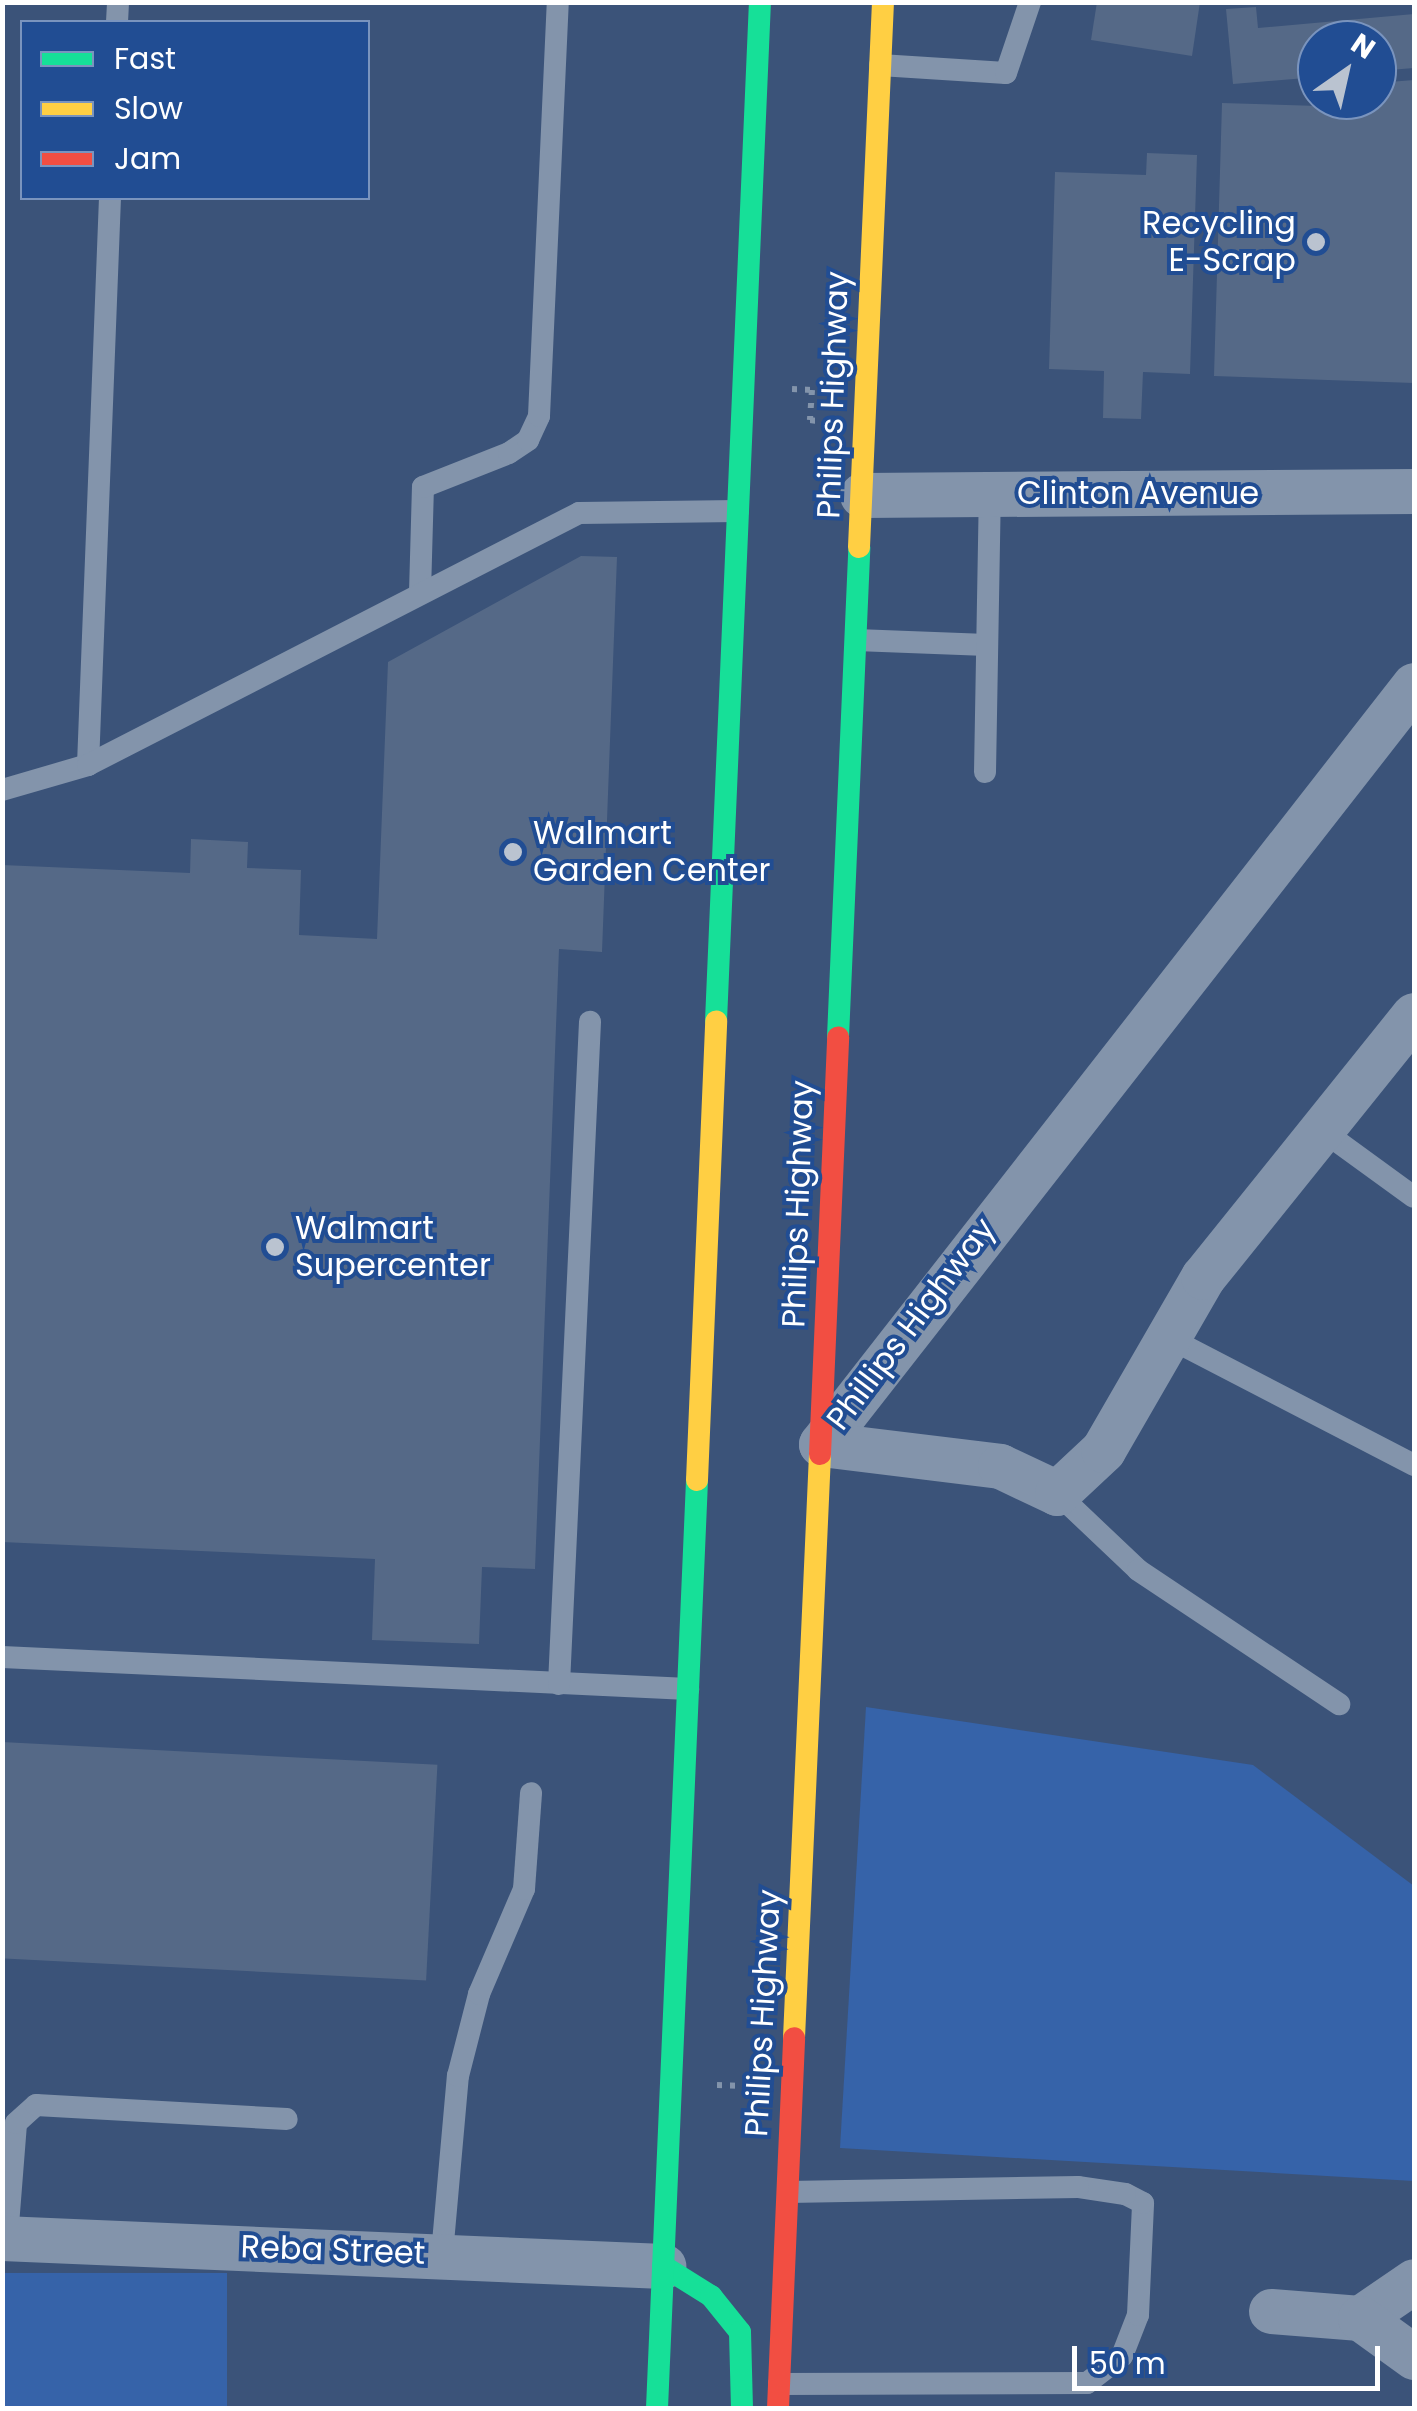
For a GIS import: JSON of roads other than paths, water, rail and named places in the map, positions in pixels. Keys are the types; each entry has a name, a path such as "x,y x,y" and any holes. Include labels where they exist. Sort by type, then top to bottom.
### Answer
{"main road":[{"path":"657,2408 760,2"},
{"name":"Philips Highway","path":"778,2408 883,2"},
{"path":"663,2266 711,2296 740,2332 742,2408"}],"street":[{"name":"Clinton Avenue","path":"862,495 1414,491"},
{"name":"Phillips Highway","path":"820,1444 1414,685"},
{"path":"1056,1493 1103,1450 1203,1277 1414,1015"},
{"name":"Phillips Highway","path":"820,1444 1000,1466 1056,1493"},
{"name":"Reba Street","path":"5,2238 663,2266"},
{"path":"1360,2318 1414,2281"},
{"path":"1272,2311 1360,2318 1414,2357"}],"lane":[{"path":"420,593 423,487 509,453 528,440 539,416 558,2"},
{"path":"880,65 1006,73 1030,2"},
{"path":"88,765 110,200"},
{"path":"985,772 990,494"},
{"path":"2,790 88,765 579,512 738,512"},
{"path":"856,640 988,645"},
{"path":"559,1684 590,1022"},
{"path":"1323,1132 1414,1198"},
{"path":"1169,1338 1414,1465"},
{"path":"1056,1493 1138,1570 1339,1704"},
{"path":"2,1657 688,1689"},
{"path":"442,2254 458,2076 480,1994 524,1889 531,1793"},
{"path":"5,2238 16,2123 36,2105 287,2119"},
{"path":"779,2384 1087,2383 1122,2356 1138,2315 1143,2203 1126,2194 1078,2187 787,2192"}],"place":[{"name":"Recycling E-Scrap","path":"1316,242"},
{"name":"Walmart Garden Center","path":"513,852"},
{"name":"Walmart Supercenter","path":"275,1247"}]}
